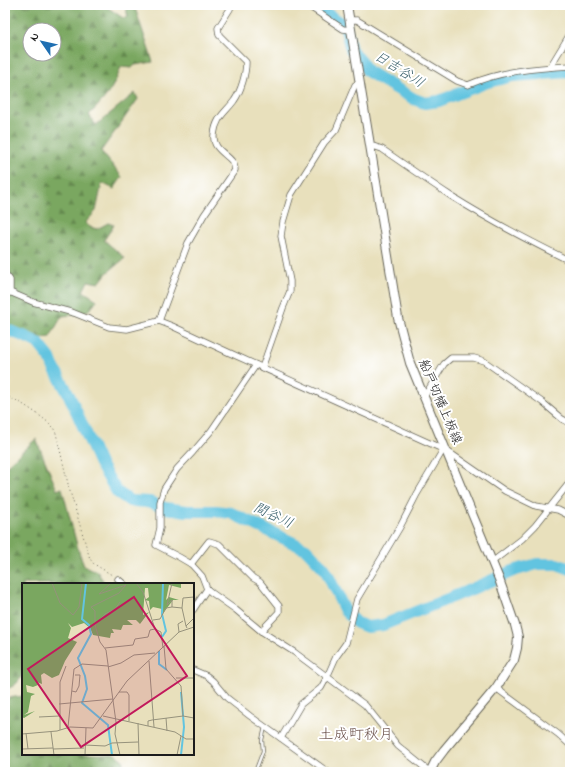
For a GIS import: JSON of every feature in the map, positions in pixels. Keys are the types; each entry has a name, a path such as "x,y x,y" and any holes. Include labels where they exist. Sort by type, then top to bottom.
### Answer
{"main road":[{"name":"船戸切幡上板線","path":"346,5 349,20 348,30 355,55 360,83 398,318 410,363 498,577 518,637 514,660 496,688 444,750 430,772"}],"street":[{"path":"159,321 188,243 204,215 235,170 235,166 231,160 217,149 214,137 216,124 240,90 246,68 246,62 219,35 218,28 230,10 231,5"},
{"path":"307,5 343,29 348,30"},
{"path":"349,20 357,20 457,81 468,85 483,78 505,72 570,66"},
{"path":"550,67 570,34"},
{"path":"262,368 290,291 290,282 281,236 283,222 291,195 324,143 336,130 355,85 360,83"},
{"path":"370,145 382,149 451,196 529,241 570,261"},
{"path":"5,273 10,280 8,292 33,302 74,312 109,327 127,329 159,321 172,326 445,451 505,492 536,506 558,510 570,516"},
{"path":"424,397 444,364 451,358 474,358 489,364 542,402 562,419 570,423"},
{"path":"256,365 211,431 177,469 164,489 160,502 160,528 156,545 191,564 202,576 207,589 261,631 365,705 398,746 430,772"},
{"path":"281,738 301,704 321,688 336,657 346,643 357,599 400,527 417,494 445,451"},
{"path":"492,562 522,539 535,526 570,482"},
{"path":"191,564 209,540 219,544 253,578 260,582 279,606 280,612 261,631"},
{"path":"118,579 123,583"},
{"path":"194,608 207,589"},
{"path":"194,670 210,678 227,698 328,772"},
{"path":"496,688 558,734 570,745"}],"lane":[{"path":"255,772 263,751 262,740 265,727"}],"path":[{"path":"5,396 14,399 49,423 55,429 69,488 90,559 94,564 118,579"}],"green space":[{"path":"5,5 104,5 123,18 128,17 125,5 134,5 153,62 135,65 132,68 121,67 115,82 108,93 89,115 96,125 135,93 138,99 101,151 122,177 114,189 102,183 96,211 85,223 90,227 97,229 108,223 114,225 104,240 125,258 107,273 99,283 88,281 83,291 97,300 94,305 82,313 62,316 50,337 39,339 8,325 5,326"},
{"path":"36,439 57,490 62,488 84,566 97,571 104,583 22,583 22,675 16,684 5,689 5,467"},
{"path":"5,696 8,698 22,696 22,755 116,755 124,761 119,772 5,772"}],"waterway":[{"name":"日吉谷川","path":"313,5 345,25 351,50 361,61 367,71 414,99 425,103 439,101 488,82 513,76 570,72"},
{"name":"間谷川","path":"5,329 38,343 50,358 68,393 100,464 117,492 130,501 150,502 165,508 187,511 216,511 231,513 306,549 325,569 345,611 357,623 367,627 383,625 513,571 537,564 557,564 570,569"}],"district":[{"name":"土成町秋月","path":"356,735"}]}
